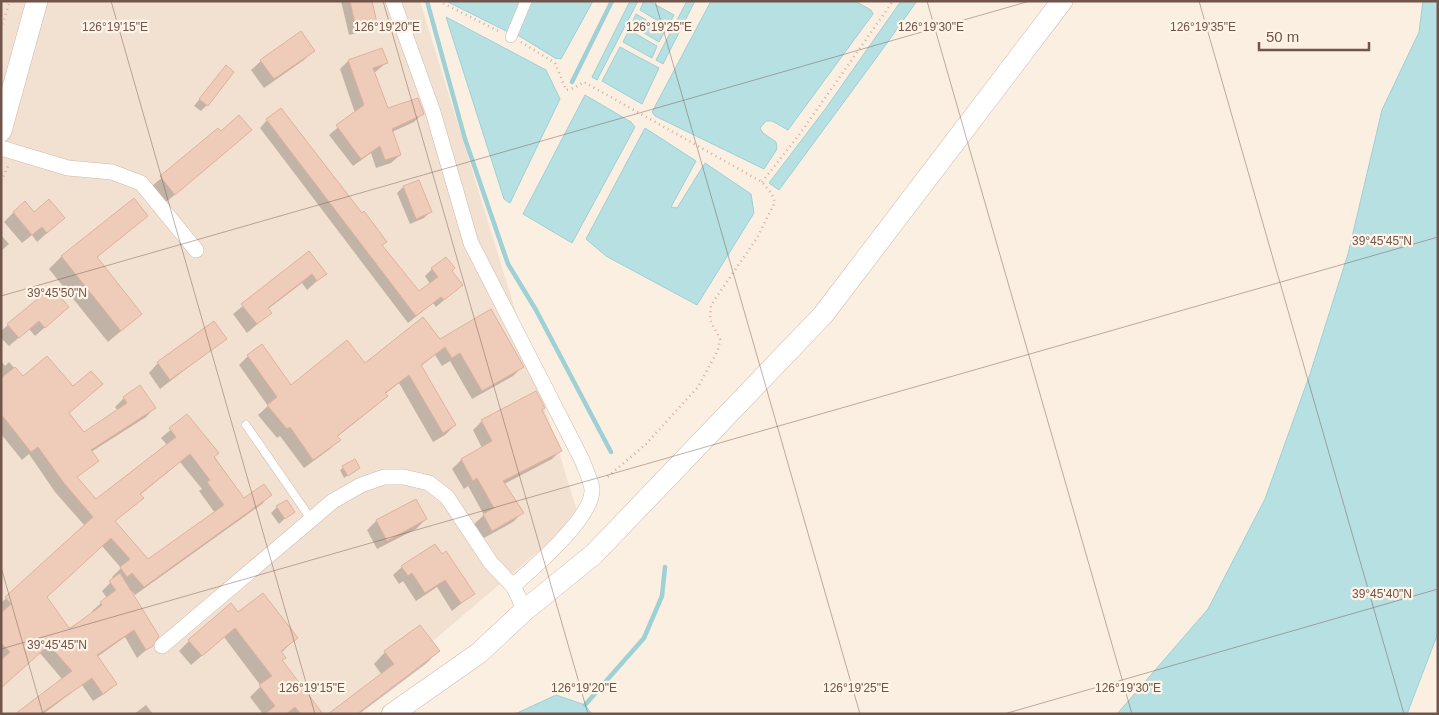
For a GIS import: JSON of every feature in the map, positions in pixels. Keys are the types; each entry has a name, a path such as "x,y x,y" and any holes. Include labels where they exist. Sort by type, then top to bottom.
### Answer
{"main road":[{"path":"1,131 37,1"},
{"path":"392,714 479,653 525,610 594,554 823,315 1062,1"}],"street":[{"path":"393,1 433,112 471,243 582,460 592,490 585,509 561,543 513,586"},
{"path":"511,37 526,1"},
{"path":"1,148 68,168 112,172 140,183 196,250"},
{"path":"162,646 333,501 361,485 384,477 404,478 429,483 447,497 491,563 513,586 525,610"}],"lane":[{"path":"246,425 311,519"}],"path":[{"path":"1,29 10,1"},
{"path":"439,1 511,37 555,63 566,90 584,82 762,182 771,193 775,202 757,238 711,305 710,320 720,340 718,350 691,394 646,444 592,490"},
{"path":"762,182 799,135 893,1"}],"shaded area":[{"path":"1,1 420,1 579,517 347,714 1,714"}],"water":[{"path":"446,1 523,1 510,33"},
{"path":"530,1 593,1 561,59 555,58 516,34"},
{"path":"630,1 638,1 597,80 592,77"},
{"path":"644,1 649,1 674,15 668,27 640,10"},
{"path":"687,1 695,1 663,64 656,60"},
{"path":"711,1 855,1 871,10 873,14 788,130 772,121 766,121 760,128 763,133 776,142 777,149 764,169 655,116 652,112"},
{"path":"901,1 917,1 779,190 769,183 826,108"},
{"path":"1423,1 1438,1 1438,633 1407,714 1117,714 1208,609 1265,499 1310,374 1348,254 1382,110 1419,32"},
{"path":"636,14 665,31 659,42 631,25"},
{"path":"446,17 546,70 560,99 510,203 504,199"},
{"path":"629,30 657,46 652,58 623,42"},
{"path":"620,47 659,68 642,104 602,81"},
{"path":"585,95 631,122 635,127 572,243 523,214"},
{"path":"645,128 696,161 671,207 677,208 705,163 751,194 754,213 697,305 606,256 586,239"},
{"path":"556,695 585,705 592,714 515,714"}],"building":[{"path":"350,1 372,1 377,23 356,28"},
{"path":"301,31 315,51 274,79 260,60"},
{"path":"382,48 388,63 373,68 388,108 418,98 424,114 392,129 401,155 385,160 380,146 361,159 336,125 364,105 348,60"},
{"path":"226,65 234,72 208,106 199,99"},
{"path":"281,108 362,213 364,211 387,242 382,245 419,291 438,277 431,268 446,257 455,268 452,271 463,285 444,300 441,297 416,316 266,119"},
{"path":"239,115 252,130 175,195 160,176 218,128 221,131"},
{"path":"419,180 432,212 416,219 403,186"},
{"path":"134,198 148,216 97,257 142,314 121,331 61,256"},
{"path":"49,199 65,218 47,233 42,227 32,235 13,212 25,201 34,212"},
{"path":"309,251 327,274 317,281 312,274 268,308 272,313 257,324 241,304"},
{"path":"52,287 69,307 45,328 39,321 19,338 7,324"},
{"path":"491,309 524,367 482,391 460,353 452,358 445,347 421,365 456,425 443,433 409,375 385,393 388,396 337,436 341,440 313,460 290,427 287,429 267,405 277,397 247,355 262,344 291,385 347,340 365,363 423,317 440,339"},
{"path":"214,321 227,339 170,380 157,362"},
{"path":"47,356 73,386 91,371 103,384 69,413 84,432 127,403 123,397 140,385 156,408 91,450 99,461 77,477 96,499 176,437 169,428 187,414 219,453 214,457 244,498 264,484 272,495 144,587 132,573 127,577 120,567 130,559 111,538 47,597 69,628 71,628 102,605 100,602 116,590 109,581 120,573 159,636 153,646 146,650 134,630 97,655 117,684 103,694 92,678 40,714 15,714 72,671 49,645 1,688 1,660 10,652 1,643 1,613 11,604 5,597 93,517 64,483 38,447 31,452 1,414 1,378 15,367 23,376","holes":["190,454 210,480 207,482 224,505 148,559 115,521 144,498 140,494"]},
{"path":"536,391 545,408 542,410 562,451 503,481 524,513 492,531 483,514 494,508 477,478 473,481 461,459 492,441 481,420"},
{"path":"355,459 360,468 348,476 342,466"},
{"path":"416,499 427,519 387,541 376,520"},
{"path":"287,500 295,512 285,519 276,506"},
{"path":"435,544 442,554 446,551 475,594 461,603 445,580 425,593 412,573 408,576 401,566"},
{"path":"263,593 298,638 281,651 286,658 282,660 323,714 301,714 295,707 286,714 265,714 275,706 259,685 272,676 235,628 202,656 188,640 231,603 238,612"},
{"path":"420,625 440,651 357,714 328,714 394,664 384,651"}],"waterway":[{"path":"427,1 465,139 508,264 536,310 611,452"},
{"path":"572,82 612,1"},
{"path":"585,705 644,638 662,596 665,567"}]}
